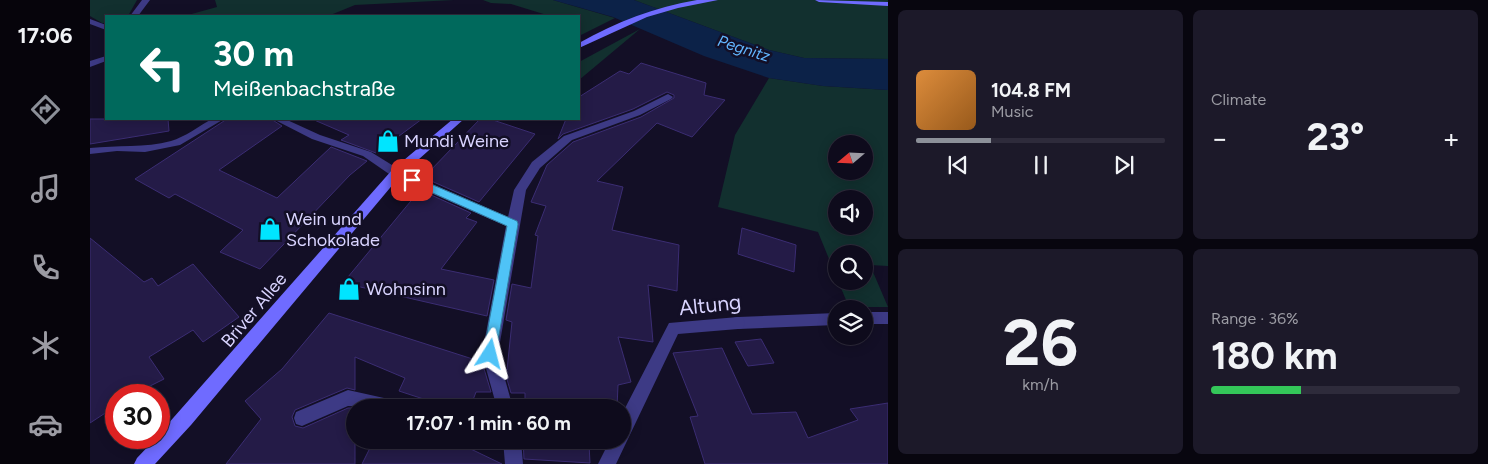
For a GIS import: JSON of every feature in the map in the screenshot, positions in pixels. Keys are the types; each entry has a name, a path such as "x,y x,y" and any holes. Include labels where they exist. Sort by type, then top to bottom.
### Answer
{"main road":[{"path":"583,44 644,14 693,2 714,0"},
{"path":"819,0 888,4"},
{"name":"Briver Allee","path":"143,464 185,419 396,173 458,120"}],"street":[{"path":"135,15 146,0"},
{"path":"90,21 105,28"},
{"path":"90,64 105,58"},
{"path":"502,399 490,354 520,190 536,165 568,138 637,113 668,97"},
{"path":"90,151 117,148 145,149 176,143 217,120"},
{"path":"280,120 316,137 368,154 396,173 513,224"},
{"path":"873,318 888,318"},
{"name":"Altung","path":"631,415 674,328 738,323 828,320"},
{"path":"302,418 348,398 352,399"},
{"path":"513,449 514,464"},
{"path":"607,464 614,449"}],"green space":[{"path":"90,0 137,0 129,15 105,15 105,23 90,16"},
{"path":"215,0 454,0 355,5 330,15 188,15 217,7"},
{"path":"483,0 553,0 615,18 580,36 580,15 547,15 511,4 491,3"},
{"path":"634,0 888,0 888,59 804,58 769,50"},
{"path":"640,29 580,79 580,61"},
{"path":"769,78 823,86 888,90 888,266 873,265 873,245 828,245 828,256 818,232 718,207 735,135"},
{"path":"873,272 888,307 873,307 873,300 846,300 842,290 873,290"}],"water":[{"name":"Pegnitz","path":"553,0 634,0 769,50 804,58 888,59 888,90 823,86 769,78 704,56 613,17"}],"building":[{"path":"641,63 706,83 704,95 725,100 692,137 657,123 597,181 623,187 612,230 679,245 677,291 648,285 653,342 618,337 631,382 618,385 617,399 525,399 525,393 511,393 504,369 507,370 512,322 506,320 512,284 531,288 538,236 535,235 546,206 531,202 547,165 573,142 641,117 674,98 674,95 667,92 633,109 563,134 558,139 566,120 580,120 580,96 620,71 629,74"},
{"path":"90,119 168,120 169,131 90,144"},
{"path":"225,120 273,120 282,126 219,170 277,198 331,147 367,161 350,175 260,269 220,252 243,230 175,194 169,198 135,179"},
{"path":"314,120 421,120 376,153 341,140 349,135"},
{"path":"479,120 493,120 535,134 479,202 429,180 433,175 428,173"},
{"path":"420,190 471,213 466,218 477,222 441,269 494,280 487,316 343,283"},
{"path":"742,228 796,245 794,272 738,254"},
{"path":"90,238 144,282 152,278 158,286 193,264 239,317 203,342 193,330 149,357 164,379 154,384 105,384 105,413 90,423"},
{"path":"329,313 482,362 491,392 476,392 473,399 423,399 399,391 405,378 355,357 355,390 347,388 295,410 292,417 295,426 303,428 346,409 346,449 355,449 355,464 226,464 261,419 245,401 282,369"},
{"path":"761,339 774,363 748,366 735,342"},
{"path":"722,348 752,414 796,412 808,438 858,420 850,409 888,403 888,464 705,464 690,417 698,416 673,353"},
{"path":"370,449 471,449 502,464 362,464"},
{"path":"523,449 589,449 590,463 524,459"}],"place":[{"name":"Mundi Weine","path":"388,141"},
{"name":"Wein und Schokolade","path":"270,229"},
{"name":"Wohnsinn","path":"349,289"}],"route":[{"path":"412,180 513,224 490,354"}]}
